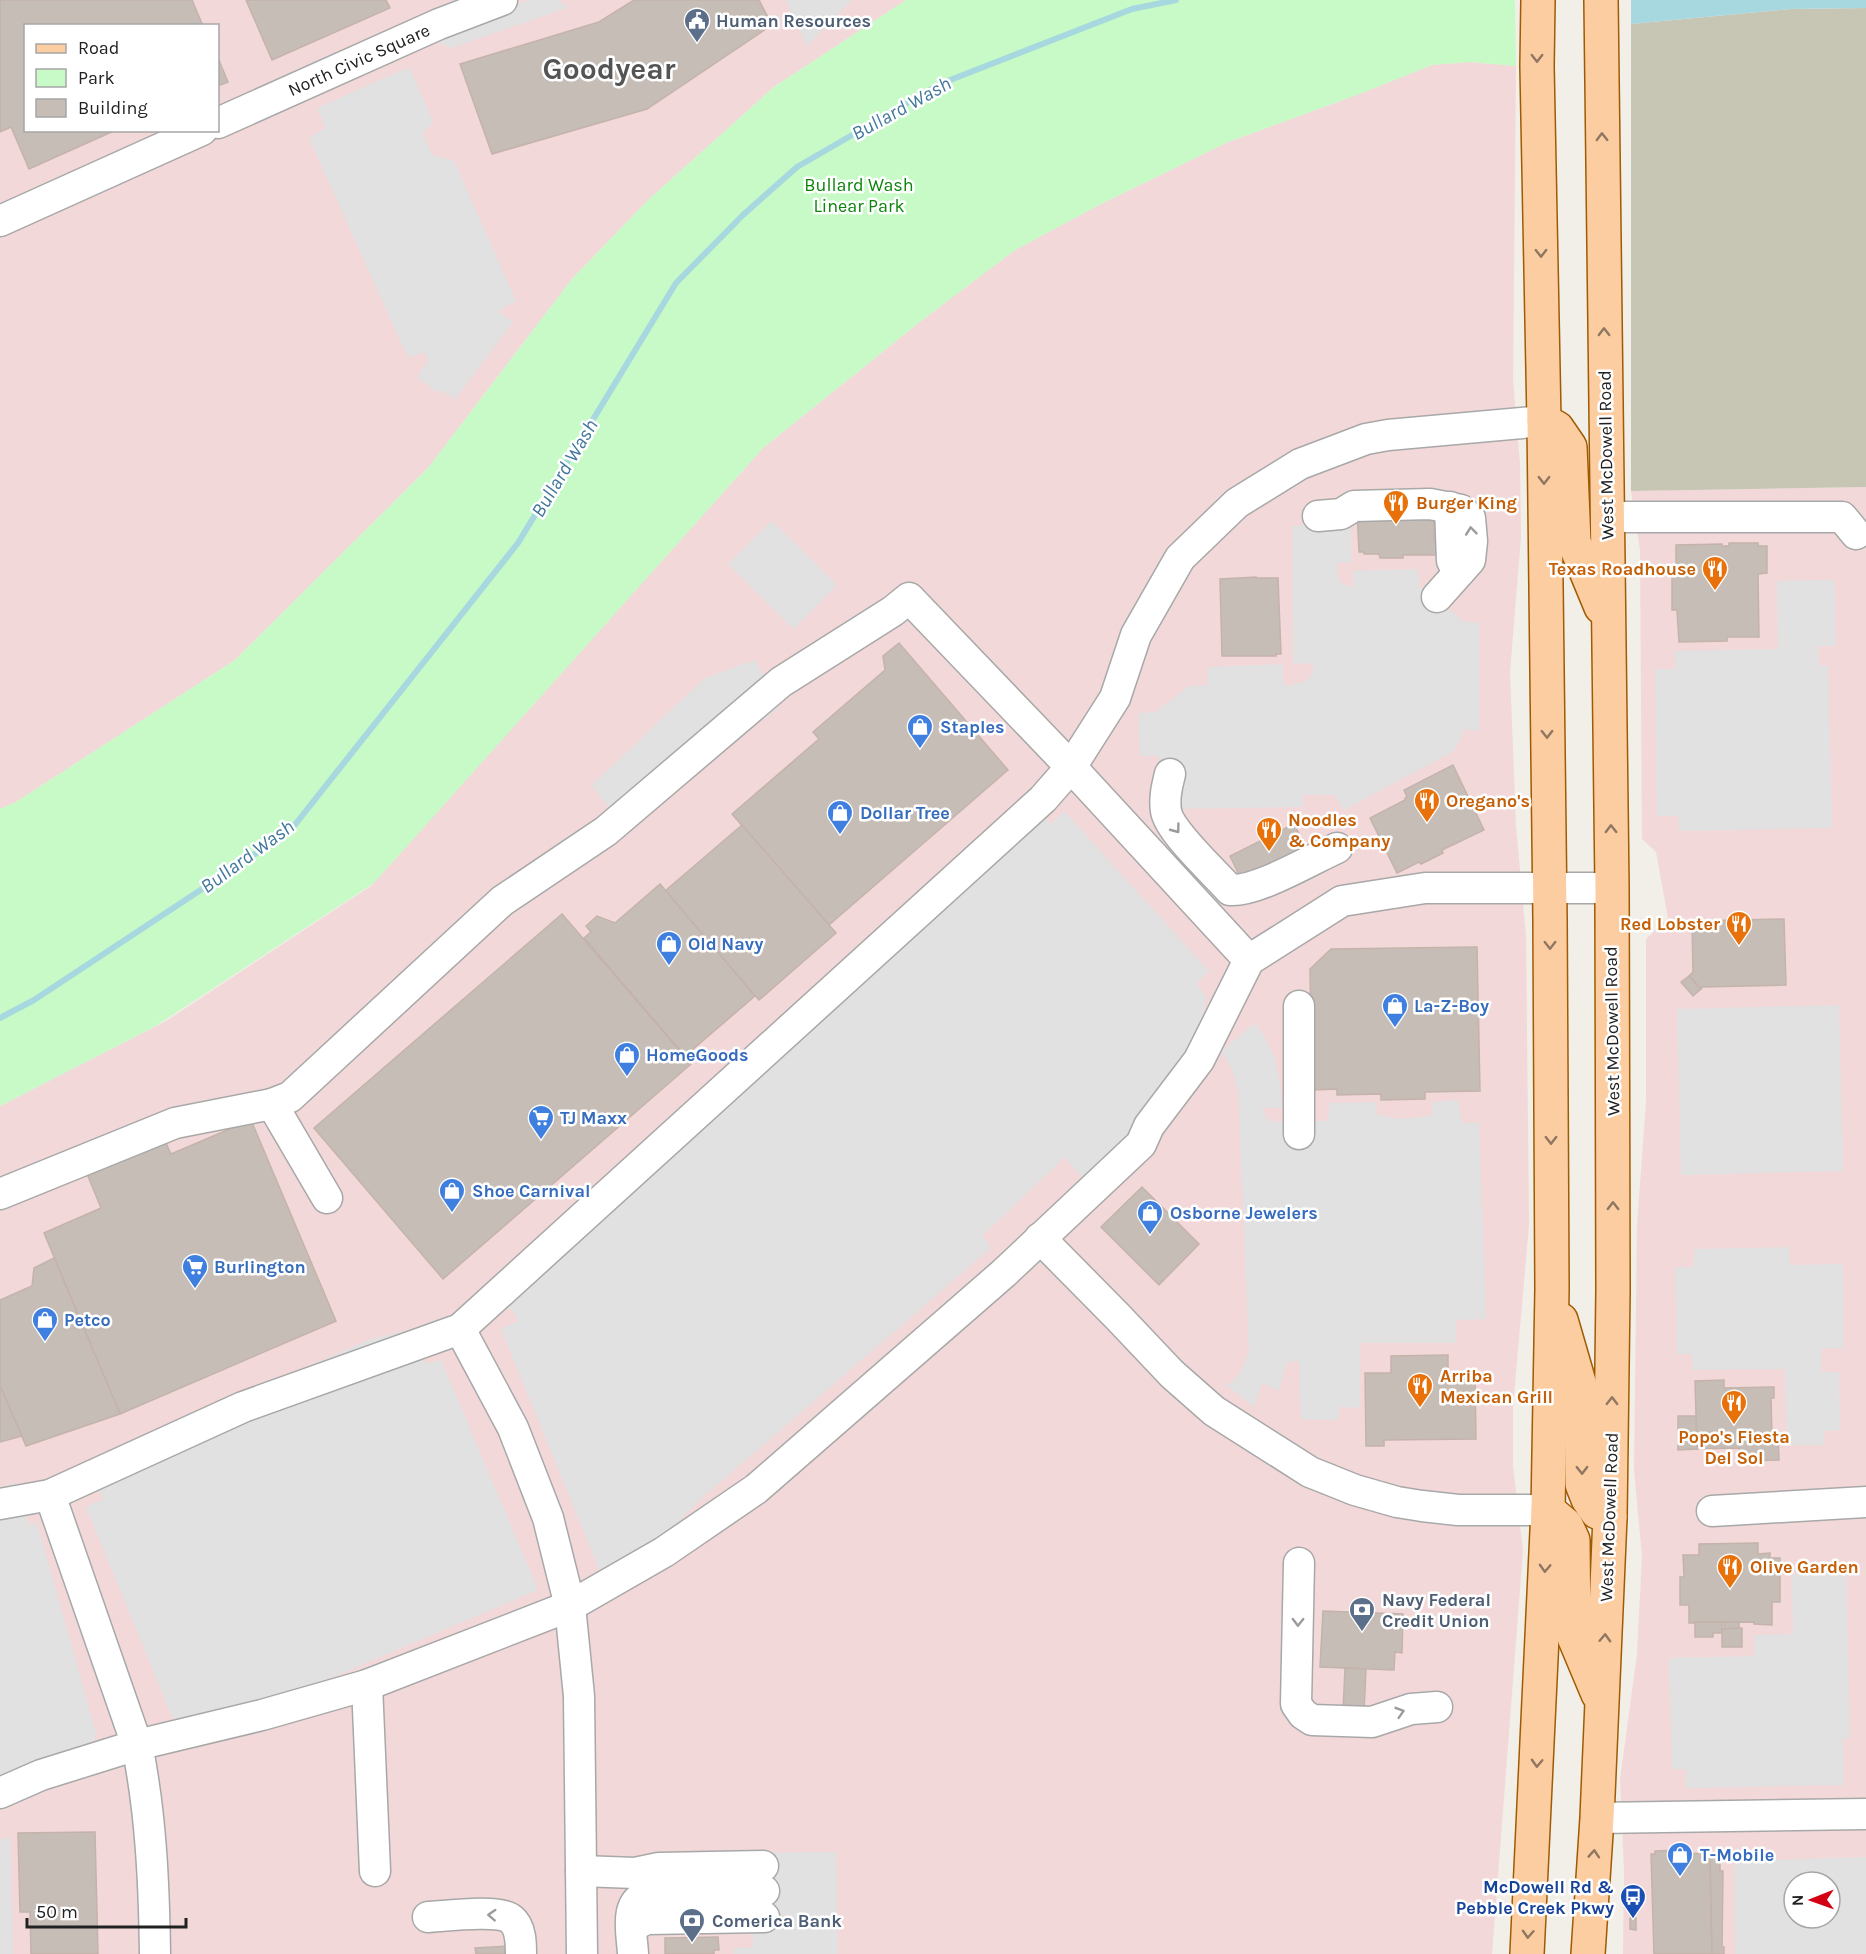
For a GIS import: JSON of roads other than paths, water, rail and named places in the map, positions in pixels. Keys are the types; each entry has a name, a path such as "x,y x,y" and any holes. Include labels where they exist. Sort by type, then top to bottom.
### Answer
{"main road":[{"path":"1527,1954 1548,1510 1552,1289 1538,0"},
{"name":"West McDowell Road","path":"1588,1954 1610,1517 1613,1292 1612,888 1601,0"},
{"path":"1544,421 1557,428 1570,447 1574,542 1609,625"},
{"path":"1552,1289 1581,1389 1582,1484 1597,1512 1610,1517"},
{"path":"1548,1510 1566,1525 1573,1540 1574,1637 1602,1704"}],"street":[{"name":"North Civic Square","path":"219,123 439,24 502,0"},
{"path":"0,221 198,132"},
{"path":"0,1504 50,1495 243,1407 460,1329 1043,799 1071,767 1115,699 1136,635 1180,558 1238,503 1300,464 1366,439 1544,421"},
{"path":"1318,516 1341,514 1354,506 1364,505 1430,504 1461,510 1470,518 1472,541 1470,560 1437,597"},
{"path":"1606,517 1842,517 1856,534"},
{"path":"0,1194 175,1123 272,1104 290,1097 502,901 606,831 781,682 893,611 909,598 1071,767 1249,960"},
{"path":"1170,774 1165,795 1166,813 1172,826 1230,890 1242,891 1258,885 1337,848"},
{"path":"0,1793 41,1775 137,1745 262,1715 367,1685 570,1605 664,1552 756,1489 1004,1273 1141,1144 1149,1126 1199,1060 1249,960 1342,901 1425,888 1612,888"},
{"path":"1299,1006 1299,1134"},
{"path":"272,1104 327,1198"},
{"path":"1040,1238 1172,1374 1214,1411 1310,1472 1355,1490 1397,1502 1422,1506 1458,1510 1548,1510"},
{"path":"460,1329 513,1428 548,1518 570,1605 579,1696 582,1954"},
{"path":"50,1495 137,1745 152,1839 155,1954"},
{"path":"1712,1511 1866,1502"},
{"path":"1299,1563 1296,1704 1303,1714 1312,1720 1372,1722 1412,1709 1437,1707"},
{"path":"367,1685 375,1871"},
{"path":"1596,1818 1866,1814"},
{"path":"581,1871 634,1873 659,1868 764,1901"},
{"path":"649,1894 764,1901 648,1932 632,1935 632,1908 641,1897 649,1894"},
{"path":"428,1917 495,1914 511,1918 518,1927 521,1954"}],"water":[{"path":"1631,0 1866,0 1866,8 1791,9 1631,24"}],"waterway":[{"name":"Bullard Wash","path":"0,1018 34,1000 290,831 518,543 676,283 743,215 797,167 940,84 1132,9 1176,0"}],"place":[{"name":"Human Resources","path":"697,44"},
{"name":"Burger King","path":"1396,526"},
{"name":"Texas Roadhouse","path":"1715,592"},
{"name":"Staples","path":"920,750"},
{"name":"Oregano's","path":"1427,824"},
{"name":"Dollar Tree","path":"840,836"},
{"name":"Noodles & Company","path":"1269,853"},
{"name":"Red Lobster","path":"1739,947"},
{"name":"Old Navy","path":"669,967"},
{"name":"La-Z-Boy","path":"1395,1029"},
{"name":"HomeGoods","path":"627,1078"},
{"name":"TJ Maxx","path":"541,1141"},
{"name":"Shoe Carnival","path":"452,1214"},
{"name":"Osborne Jewelers","path":"1150,1236"},
{"name":"Burlington","path":"195,1290"},
{"name":"Petco","path":"45,1343"},
{"name":"Arriba Mexican Grill","path":"1420,1409"},
{"name":"Popo's Fiesta Del Sol","path":"1734,1426"},
{"name":"Olive Garden","path":"1730,1590"},
{"name":"Navy Federal Credit Union","path":"1362,1633"},
{"name":"T-Mobile","path":"1680,1878"},
{"name":"McDowell Rd & Pebble Creek Pkwy","path":"1633,1920"},
{"name":"Comerica Bank","path":"692,1944"}],"district":[{"name":"Goodyear","path":"609,69"}],"park label":[{"name":"Bullard Wash Linear Park","path":"859,195"}]}
